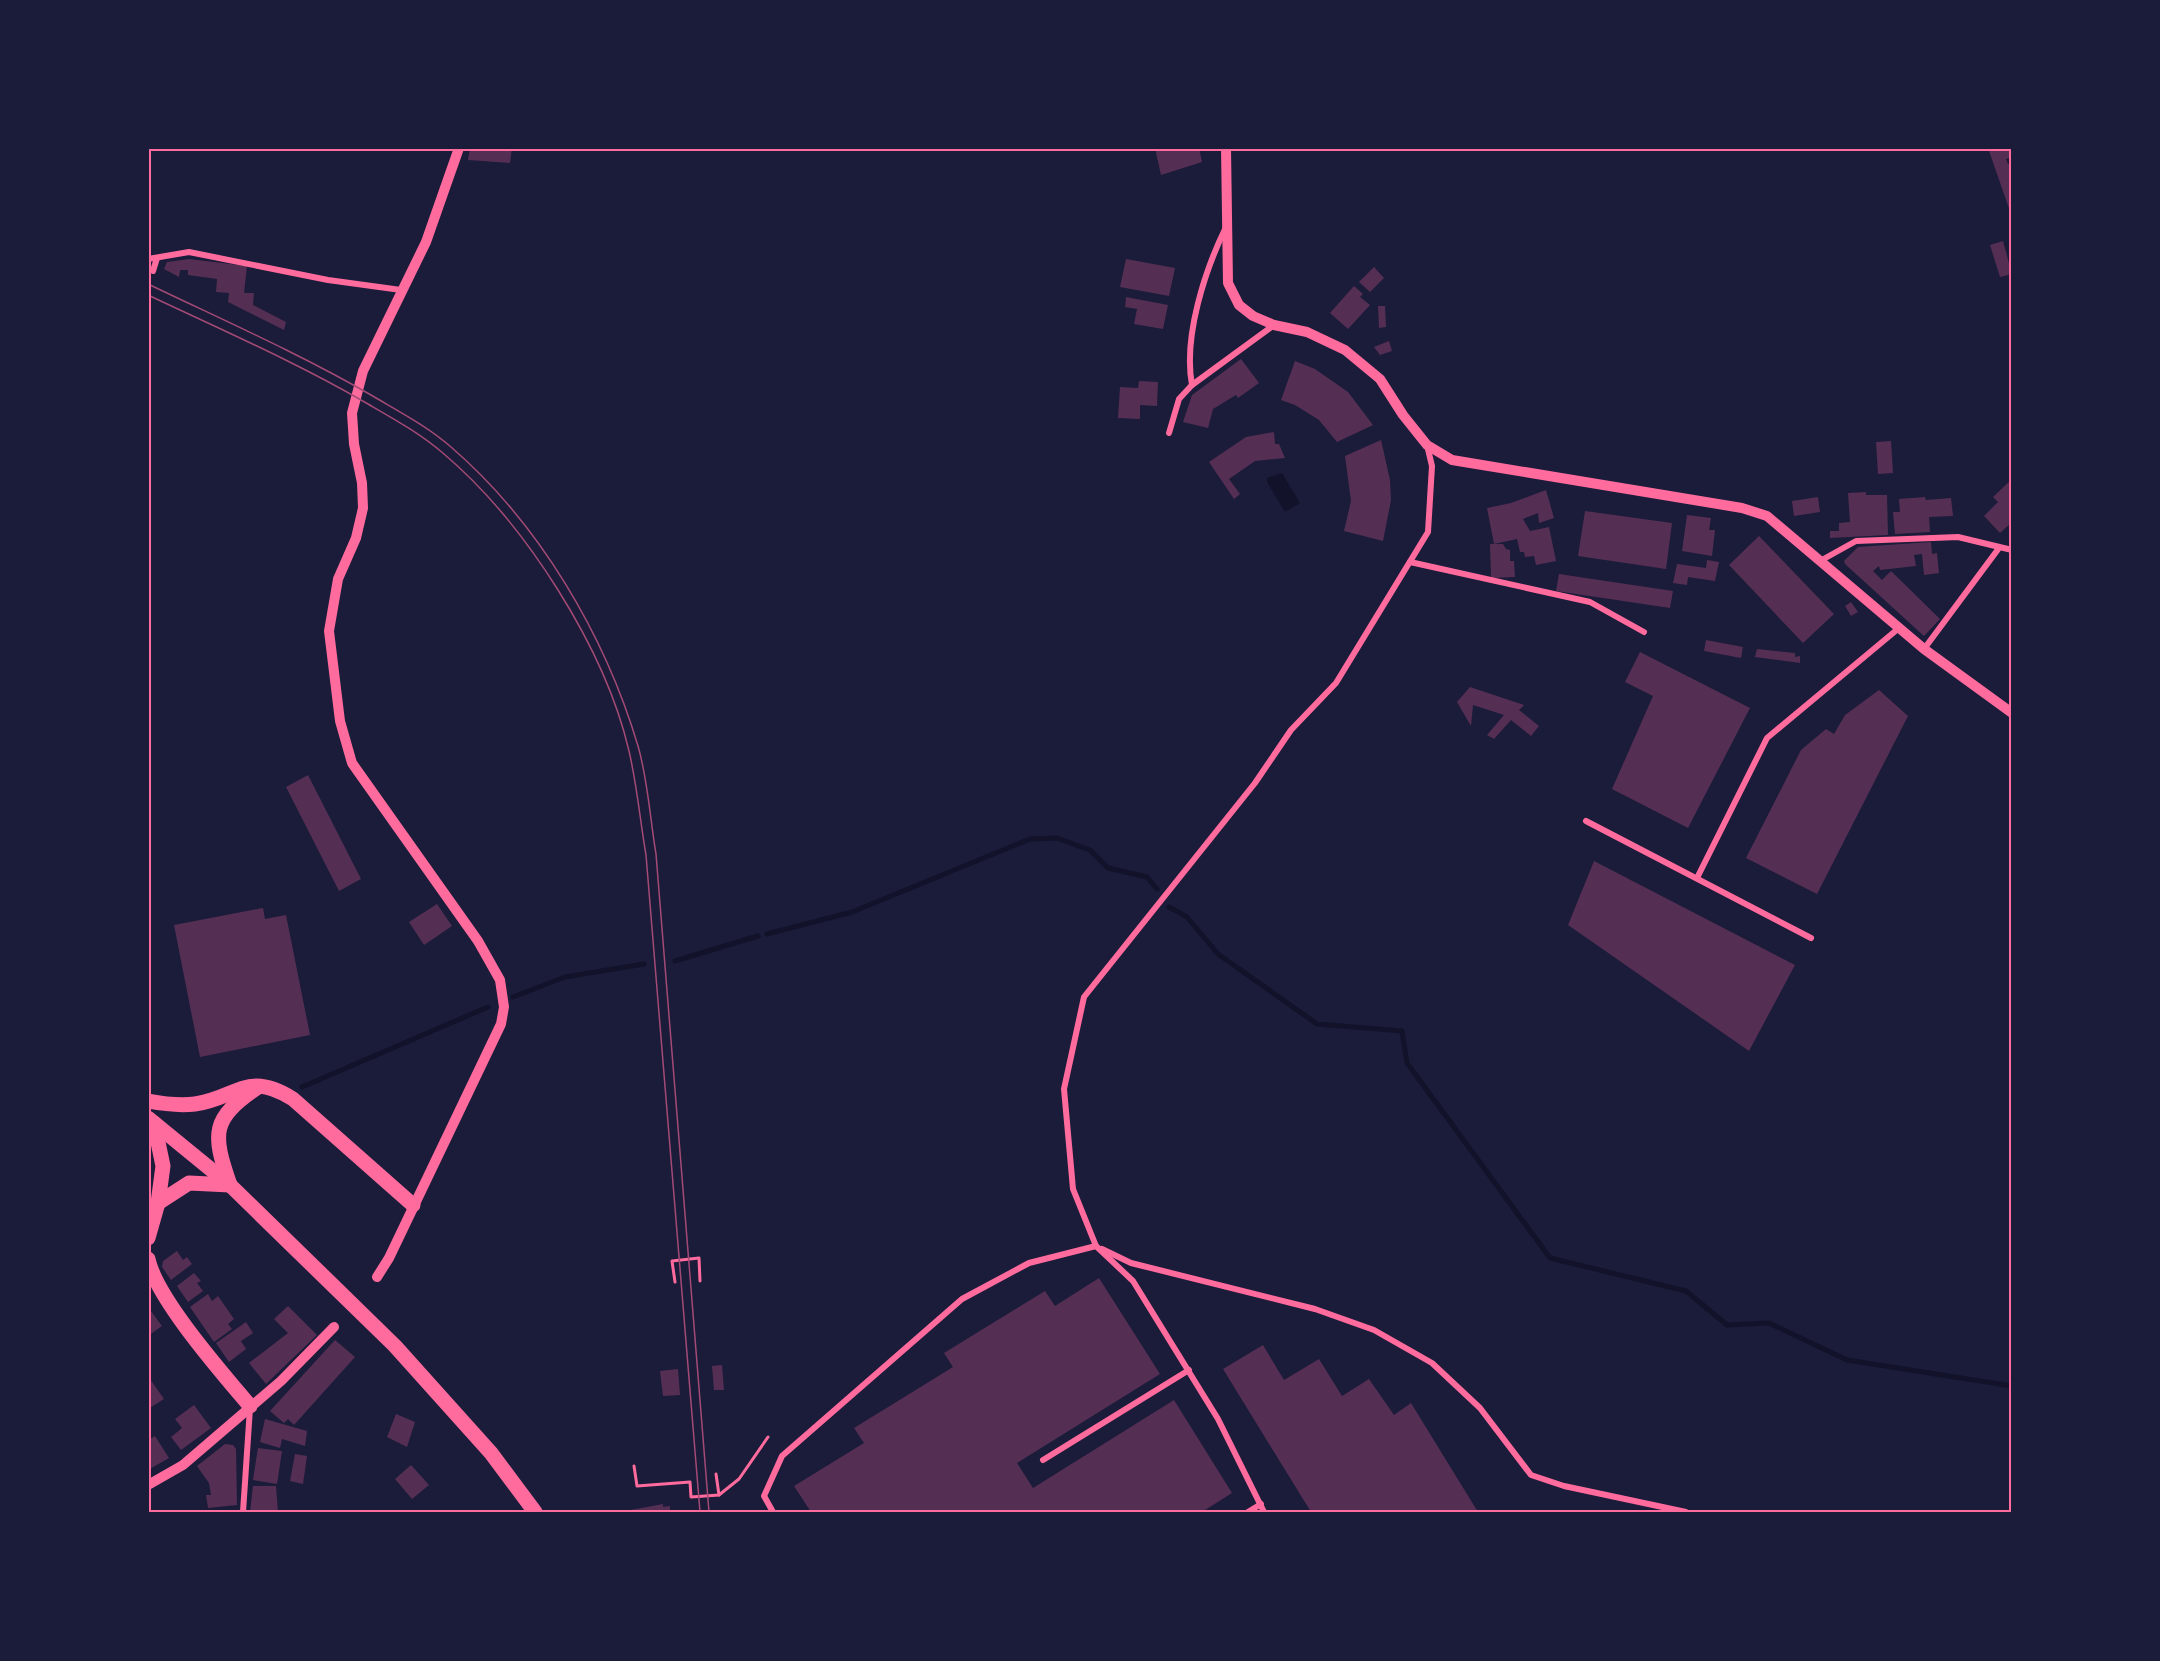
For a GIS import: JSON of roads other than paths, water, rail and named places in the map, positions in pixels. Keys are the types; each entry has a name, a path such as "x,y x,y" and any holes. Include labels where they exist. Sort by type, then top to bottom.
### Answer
{"main road":[{"path":"230,1185 222,1161 219,1127 225,1114 260,1086"},
{"path":"148,1101 169,1105 197,1104 237,1088 260,1086 279,1090 293,1099 413,1205"},
{"path":"151,1121 230,1185 395,1346 491,1453 535,1512"},
{"path":"148,1238 158,1203 163,1166 151,1121"},
{"path":"158,1203 189,1183 230,1185"},
{"path":"148,1259 159,1284 191,1332 250,1406"}],"street":[{"path":"377,1277 501,1024 504,1007 500,980 478,941 352,763 340,721 329,631 338,579 356,538 363,508 362,483 354,444 352,413 363,371 426,243 459,148"},
{"path":"1226,148 1228,283 1239,305 1252,316 1274,325 1307,332 1345,350 1380,380 1403,416 1427,445 1452,460 1742,508 1767,516 1924,649 2012,713"},
{"path":"1192,385 1191,349 1202,288 1212,255 1227,224"},
{"path":"148,259 189,252 328,280 401,290"},
{"path":"153,271 157,258"},
{"path":"1169,434 1179,399 1192,385 1274,325"},
{"path":"1264,1512 1218,1419 1133,1281 1096,1246 1073,1189 1064,1089 1084,997 1255,783 1291,730 1336,683 1428,532 1432,496 1432,466 1427,445"},
{"path":"1820,561 1856,541 1958,537 2012,550"},
{"path":"1924,649 1999,548"},
{"path":"1410,562 1590,602 1644,632"},
{"path":"1697,878 1767,738 1899,628"},
{"path":"1586,821 1811,938"},
{"path":"773,1512 764,1496 782,1456 962,1299 1029,1263 1096,1246 1131,1263 1315,1309 1374,1330 1432,1363 1480,1408 1531,1474 1564,1486 1686,1512"},
{"path":"148,1485 183,1465 281,1381 334,1327"},
{"path":"1043,1460 1189,1370"},
{"path":"243,1512 250,1406"},
{"path":"1248,1512 1261,1504"}],"waterway":[{"path":"767,934 852,912 1030,839 1057,838 1090,850 1108,868 1147,877 1157,889"},
{"path":"1169,907 1187,917 1218,954 1317,1024 1402,1031 1407,1063 1550,1258 1686,1291 1727,1325 1769,1323 1847,1360 2012,1386"},
{"path":"675,961 758,936"},
{"path":"513,997 565,977 644,964"},
{"path":"302,1087 488,1007"}],"tram line":[{"path":"148,284 317,365 412,419 451,447 513,510 540,546 588,623 607,663 638,746 647,786 656,854 709,1512"},
{"path":"148,295 259,347 341,389 407,427 444,454 504,515 532,551 558,590 601,671 617,711 629,751 646,855 700,1512"}]}
